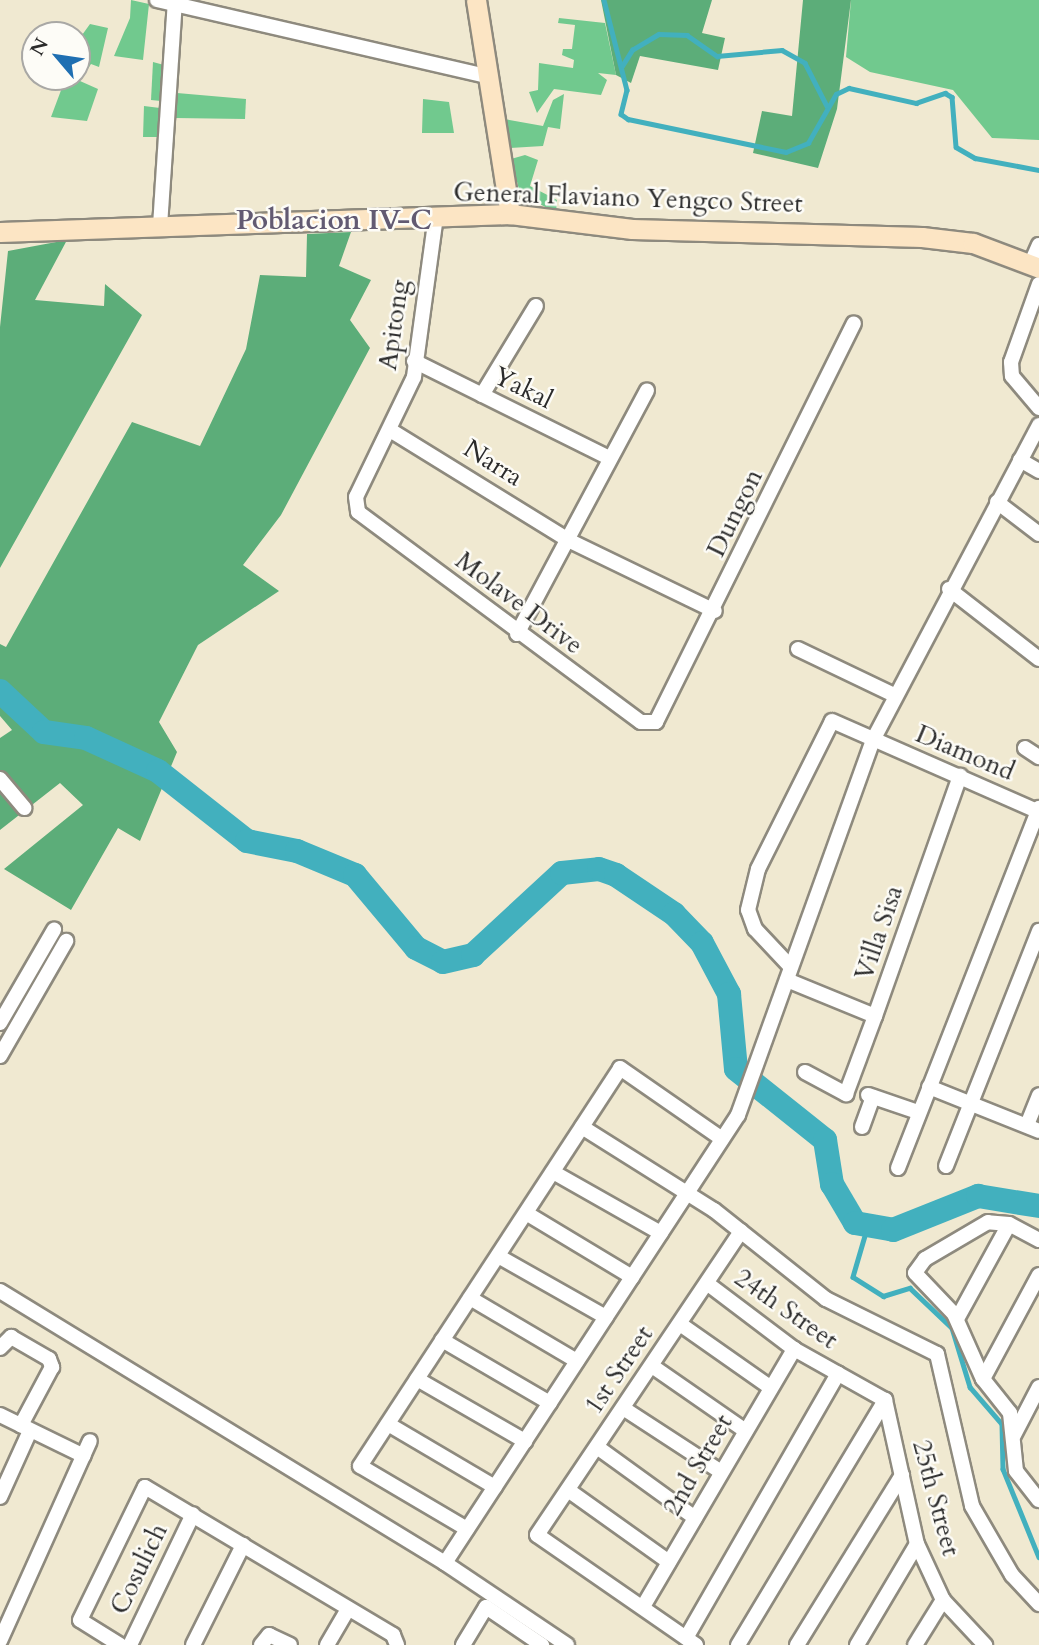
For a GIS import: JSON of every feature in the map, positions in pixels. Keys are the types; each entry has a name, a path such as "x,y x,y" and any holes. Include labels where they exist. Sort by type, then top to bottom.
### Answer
{"main road":[{"path":"476,0 510,214"},
{"name":"General Flaviano Yengco Street","path":"0,232 510,214 632,229 922,237 973,243 1035,267"}],"street":[{"path":"156,0 175,2 490,77"},
{"path":"160,226 175,2"},
{"name":"Apitong","path":"358,512 356,497 414,377 414,361 436,216"},
{"path":"1035,267 1039,245"},
{"path":"1039,284 1011,362 1012,376 1039,408"},
{"path":"482,395 536,306"},
{"name":"Dungon","path":"656,722 715,611 854,324"},
{"name":"Yakal","path":"414,361 609,458"},
{"path":"517,634 646,391"},
{"path":"445,1563 738,1115 756,1058 787,980 788,964 873,740 949,589 1039,425"},
{"name":"Narra","path":"390,430 568,540 715,611"},
{"path":"1020,460 1039,471"},
{"path":"997,502 1039,534"},
{"name":"Molave Drive","path":"358,512 517,634 641,722 656,722"},
{"path":"949,589 1039,659"},
{"path":"798,649 894,695"},
{"name":"Diamond","path":"788,964 755,929 748,910 758,869 828,725 836,722 1038,809"},
{"path":"1025,748 1039,757"},
{"name":"Villa Sisa","path":"787,980 875,1016 960,776"},
{"path":"0,779 24,808"},
{"path":"898,1168 1038,809"},
{"path":"0,1023 54,930"},
{"path":"946,1166 1039,931"},
{"path":"0,1056 66,941"},
{"path":"805,1072 846,1094 875,1016"},
{"path":"467,1529 360,1466 442,1340 620,1068 722,1139"},
{"path":"929,1087 1033,1128 1039,1095"},
{"path":"862,1127 870,1096 918,1112"},
{"path":"582,1127 688,1192 826,1299 937,1354 972,1506 1012,1575 1039,1604"},
{"path":"553,1172 661,1233"},
{"path":"526,1213 632,1277"},
{"path":"1039,1240 1009,1224 988,1222 918,1265 917,1281 957,1319 983,1379 1010,1413 1016,1471 1039,1499"},
{"path":"957,1319 1009,1224"},
{"name":"1st Street","path":"643,1605 537,1535 708,1284 741,1231"},
{"path":"498,1255 606,1317"},
{"path":"983,1379 1039,1275"},
{"name":"24th Street","path":"708,1284 794,1349 838,1374"},
{"path":"0,1291 445,1563 566,1645"},
{"path":"470,1298 577,1361"},
{"path":"680,1324 771,1388"},
{"path":"0,1348 11,1337 48,1359 52,1367 0,1497"},
{"path":"442,1340 550,1403"},
{"name":"2nd Street","path":"643,1605 794,1349"},
{"path":"652,1366 746,1431"},
{"path":"643,1605 691,1641 838,1374 886,1400 738,1645"},
{"path":"417,1379 525,1441"},
{"path":"1013,1435 1039,1387"},
{"name":"25th Street","path":"886,1400 917,1544 943,1600 978,1643"},
{"path":"623,1408 721,1472"},
{"path":"0,1415 84,1456"},
{"path":"388,1424 495,1487"},
{"path":"0,1641 90,1441"},
{"path":"597,1447 695,1518"},
{"path":"797,1645 902,1475"},
{"path":"120,1645 80,1620 141,1489 149,1487 348,1609 396,1642"},
{"path":"568,1490 669,1562"},
{"name":"Cosulich","path":"130,1645 193,1514"},
{"path":"856,1645 917,1544"},
{"path":"193,1645 243,1545"},
{"path":"915,1645 943,1600"},
{"path":"463,1645 486,1607 542,1645"},
{"path":"327,1645 348,1609"},
{"path":"261,1645 270,1635 290,1645"}],"green space":[{"path":"131,0 149,4 143,60 114,56 130,18"},
{"path":"601,0 712,0 702,33 725,38 718,70 640,56 631,83 616,75"},
{"path":"803,0 851,0 837,109 818,168 753,153 762,111 792,116"},
{"path":"851,0 1039,0 1039,140 992,138 953,90 870,72 846,57"},
{"path":"559,18 605,23 616,75 598,73 607,80 601,95 554,89 537,113 529,92 538,90 539,63 573,68 574,60 562,55 563,49 572,49 575,25 558,23"},
{"path":"91,24 108,28 99,67 91,64"},
{"path":"153,62 164,65 161,101 151,100"},
{"path":"91,86 98,89 87,121 51,117 61,91 91,91"},
{"path":"177,93 246,99 245,119 175,118"},
{"path":"564,94 560,129 548,127 543,146 510,148 504,119 543,126 553,100"},
{"path":"423,99 449,102 454,133 422,133"},
{"path":"144,106 160,108 158,137 143,137"},
{"path":"525,155 538,160 530,186 557,200 556,213 520,193 511,159"},
{"path":"351,232 339,266 371,280 350,320 370,348 281,515 243,565 279,591 198,645 159,722 177,752 140,841 118,828 71,910 4,869 83,805 60,783 0,830 0,738 12,730 0,716 0,644 6,647 132,422 200,446 246,349 260,275 306,277 307,234"},
{"path":"67,240 35,300 104,306 105,284 142,315 0,568 0,327 8,251"}],"waterway":[{"path":"604,0 627,90 621,114 628,119 786,152 808,143 836,94 849,88 916,103 945,93 952,97 956,147 975,158 1039,170"},
{"path":"622,66 632,50 659,34 687,35 717,56 782,50 805,63 827,106"},
{"path":"0,691 44,732 86,738 158,771 247,841 297,851 355,875 416,948 443,962 473,955 562,873 599,869 616,875 674,914 702,943 729,994 736,1069 825,1140 832,1184 855,1223 893,1230 978,1196 1039,1206"},
{"path":"867,1229 853,1277 883,1296 910,1288 952,1328 970,1387 1002,1424 1003,1469 1039,1557"}],"district":[{"name":"Poblacion IV-C","path":"334,220"}]}
